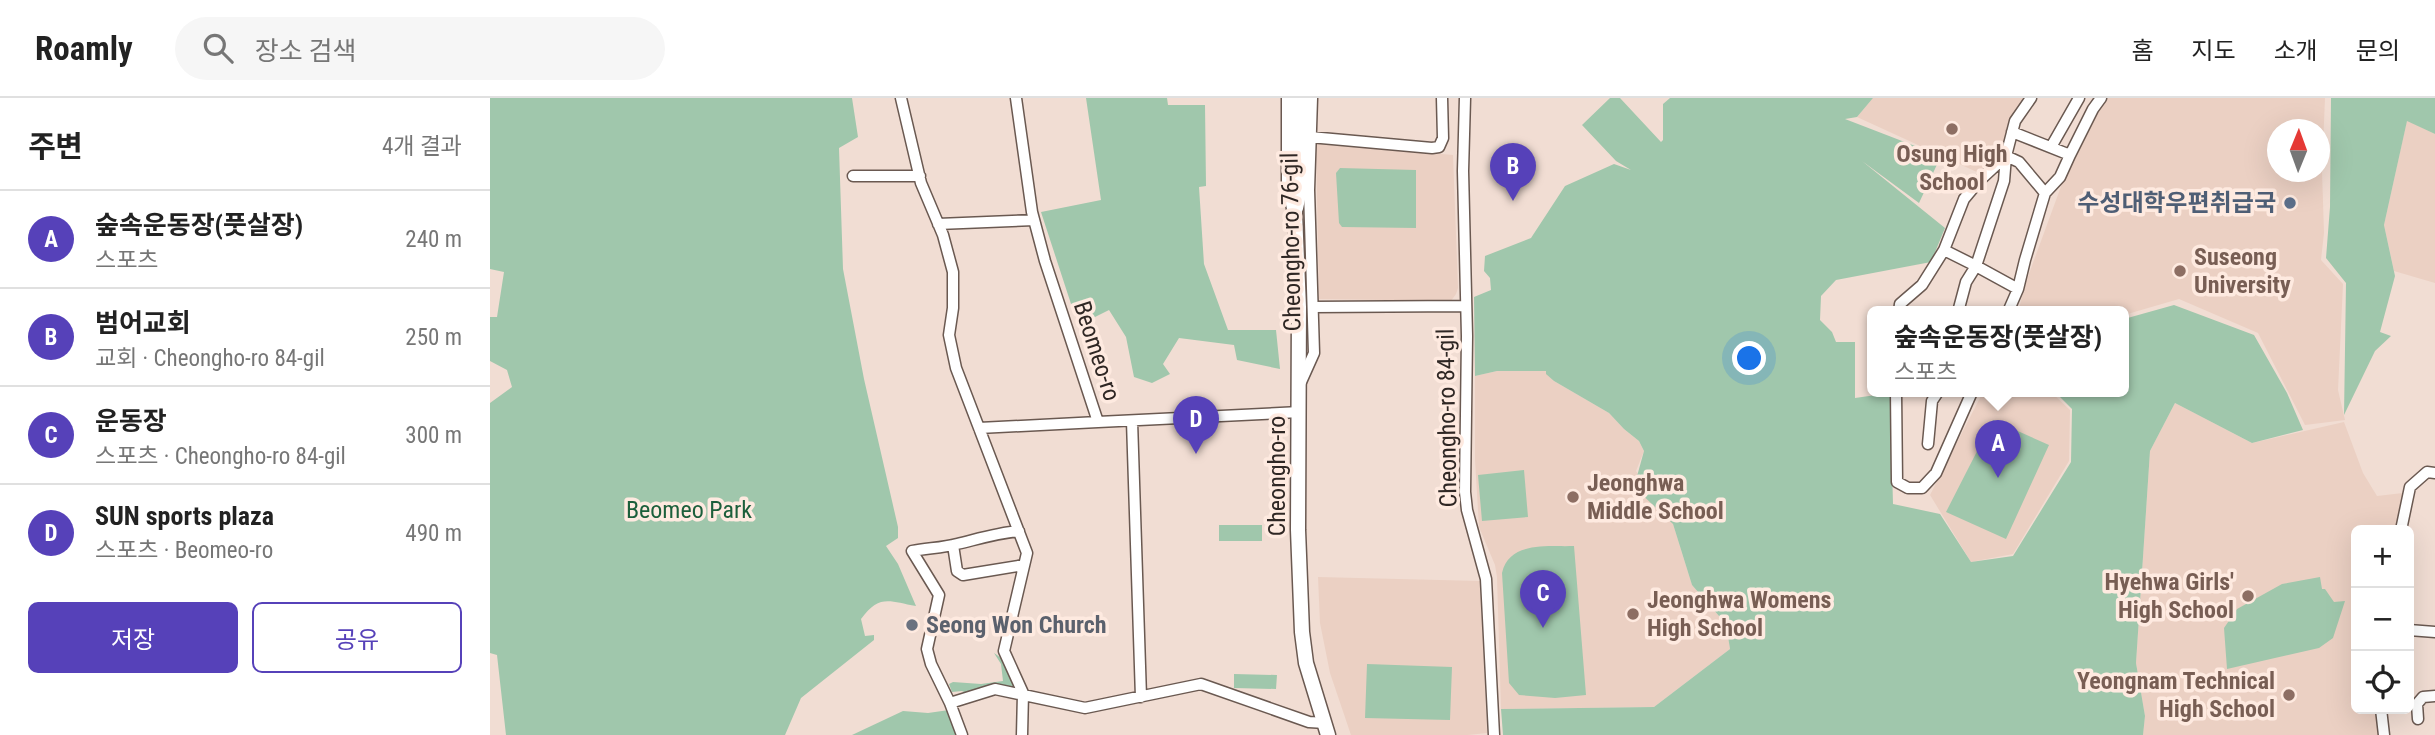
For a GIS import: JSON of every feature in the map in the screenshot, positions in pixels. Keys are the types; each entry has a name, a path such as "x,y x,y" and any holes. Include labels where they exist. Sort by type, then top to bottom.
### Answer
{"main road":[{"name":"Cheongho-ro","path":"1289,98 1289,185 1295,213 1301,382 1298,530 1302,632 1306,663 1326,729"},
{"name":"Cheongho-ro","path":"1295,213 1301,185 1301,98"}],"street":[{"path":"901,98 920,176 939,224 953,272 953,309 949,335 956,368 1027,553 1004,650 1023,693 1022,735"},
{"name":"Beomeo-ro","path":"1016,98 1027,189 1034,220 1098,422 1300,412"},
{"name":"Cheongho-ro 76-gil","path":"1301,382 1314,353 1309,190 1312,98"},
{"path":"1310,137 1439,147 1443,144 1442,98"},
{"name":"Cheongho-ro 84-gil","path":"1465,98 1465,492 1467,510 1486,579 1494,735"},
{"path":"1960,306 2004,181 2006,156 2015,121 2031,98"},
{"path":"2051,147 2079,98"},
{"path":"2011,306 2018,289 2045,192 2060,177 2092,109 2101,98"},
{"path":"2012,132 2070,155"},
{"path":"2006,156 2019,162 2045,192"},
{"path":"1900,306 1922,285 1944,250 1964,199 2006,156"},
{"path":"853,176 920,176"},
{"path":"939,224 1034,220"},
{"path":"1944,250 2018,289"},
{"path":"1313,307 1466,306"},
{"path":"1896,397 1897,482 1908,488 1922,488 1936,473 1970,397"},
{"path":"1928,444 1935,397"},
{"path":"1132,421 1141,696"},
{"path":"979,428 1098,422"},
{"path":"2402,525 2410,487 2427,472 2435,473"},
{"path":"962,735 931,664 928,649 939,595 912,551 1019,531"},
{"path":"953,545 957,571 963,575 1024,565"},
{"path":"2414,630 2435,632"},
{"path":"950,703 995,689 1085,708 1201,684 1326,729"},
{"path":"2418,719 2417,704 2423,697 2435,696"},
{"path":"2382,714 2385,735"}],"shaded area":[{"path":"1873,98 2024,98 2011,120 2003,151 1979,173 1857,117"},
{"name":"Suseong University","path":"2107,98 2325,98 2324,119 2267,119 2267,182 2322,182 2324,233 2321,260 2343,284 2338,390 2345,420 2305,425 2258,333 2179,299 2129,314 2129,306 2020,306 2063,181 2096,110"},
{"path":"2407,120 2435,134 2435,283 2394,271 2384,225"},
{"path":"1316,143 1453,155 1458,288 1451,301 1319,299"},
{"path":"1497,371 1546,371 1554,381 1609,413 1639,441 1644,451 1636,471 1673,524 1692,585 1726,624 1730,649 1654,707 1501,709 1497,577 1495,565 1479,527 1475,460 1475,376"},
{"path":"1980,397 2056,397 2070,410 2069,461 2013,554 1971,562 1930,495"},
{"name":"Hyehwa Girls' High School","path":"2175,403 2252,443 2344,422 2363,473 2377,496 2403,493 2396,525 2351,525 2351,714 2376,714 2379,735 2143,735 2145,716 2136,663 2150,451"},
{"path":"1318,577 1480,581 1487,733 1351,735 1330,673 1320,623"}],"green space":[{"name":"Beomeo Park","path":"490,98 852,98 858,137 839,148 843,269 864,379 898,527 898,538 886,546 898,564 916,606 885,601 867,611 861,619 865,636 874,635 874,640 801,698 785,735 506,735 497,655 490,653 490,403 512,387 507,370 490,361 490,317 497,317 504,272 490,269"},
{"path":"1086,98 1167,98 1168,105 1205,105 1206,186 1199,187 1204,264 1228,330 1276,330 1280,369 1237,360 1234,345 1179,338 1163,364 1170,374 1152,383 1134,377 1126,337 1109,310 1091,319 1073,310 1041,212 1101,200"},
{"path":"1610,98 1620,98 1661,142 1663,104 1670,98 1873,98 1857,117 1845,119 1941,156 1919,203 1862,161 1945,228 1931,262 1836,280 1821,296 1820,320 1832,332 1836,342 1855,342 1855,398 1890,397 1893,504 1940,514 1971,562 2013,556 2071,462 2072,409 2060,397 2129,397 2129,318 2174,305 2254,335 2287,393 2303,430 2252,443 2175,403 2150,451 2136,663 2145,716 2143,735 1503,735 1501,709 1654,707 1730,649 1726,624 1692,585 1673,524 1634,487 1644,451 1639,441 1609,413 1554,381 1546,371 1497,371 1475,376 1474,297 1491,290 1490,278 1484,271 1485,256 1531,238 1565,186 1614,164 1631,170 1616,161 1582,125"},
{"path":"2331,98 2435,98 2435,134 2407,121 2384,225 2395,276 2380,332 2391,336 2375,351 2344,415 2346,283 2326,258 2330,207"},
{"path":"1340,168 1416,170 1416,228 1342,227 1339,223 1336,173"},
{"path":"1993,420 2049,445 2006,539 1946,512"},
{"path":"1524,470 1528,517 1482,521 1478,475"},
{"path":"1219,525 1262,525 1262,541 1219,541"},
{"path":"1574,546 1586,695 1555,698 1519,695 1509,683 1502,573 1506,563 1521,551"},
{"path":"2320,577 2322,589 2325,589 2334,602 2345,601 2333,638 2319,648 2227,669 2224,628 2237,609 2282,584"},
{"path":"994,653 1009,668 1013,688 952,692 949,684 953,682 981,684 1003,681 1001,664"},
{"path":"1367,664 1452,667 1450,720 1365,718"},
{"path":"1234,674 1277,675 1276,689 1234,688"},
{"path":"949,710 958,735 852,735 903,711 928,713"}],"place":[{"name":"Osung High School","path":"1952,129"},
{"name":"범어교회","path":"1513,201"},
{"name":"수성대학우편취급국","path":"2290,203"},
{"name":"Suseong University","path":"2180,271"},
{"name":"SUN sports plaza","path":"1196,454"},
{"name":"숲속운동장(풋살장)","path":"1998,478"},
{"name":"Jeonghwa Middle School","path":"1573,497"},
{"name":"Hyehwa Girls' High School","path":"2248,596"},
{"name":"Jeonghwa Womens High School","path":"1633,614"},
{"name":"Seong Won Church","path":"912,625"},
{"name":"운동장","path":"1543,628"},
{"name":"Yeongnam Technical High School","path":"2289,695"}]}
